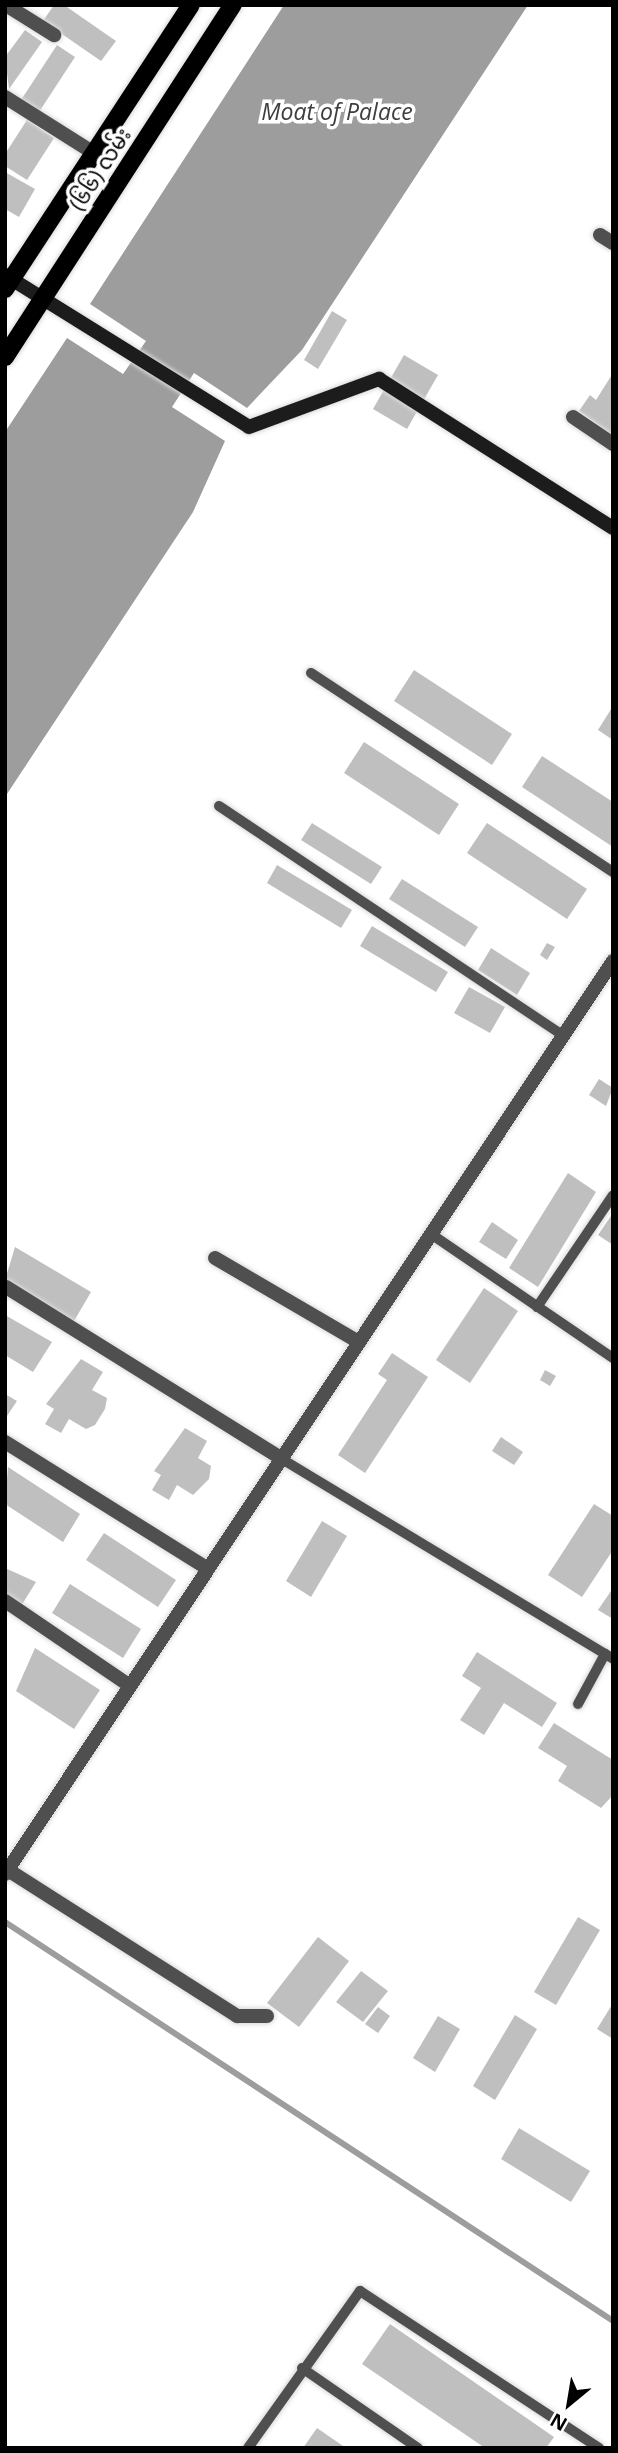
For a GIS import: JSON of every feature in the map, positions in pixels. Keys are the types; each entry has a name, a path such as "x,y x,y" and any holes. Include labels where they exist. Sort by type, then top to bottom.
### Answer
{"main road":[{"name":"(၆၆) လမ်း","path":"7,281 191,5"},
{"name":"(၆၆) လမ်း","path":"5,357 233,5"}],"street":[{"path":"6,5 54,35"},
{"path":"5,97 94,153"},
{"path":"7,281 43,299 218,411 256,427 379,379 613,528"},
{"path":"573,417 613,444"},
{"path":"267,2016 237,2016 6,1872 613,961"},
{"path":"215,1258 359,1342"},
{"path":"6,1287 282,1459"},
{"path":"5,1443 208,1569"},
{"path":"5,1601 130,1686"}],"lane":[{"path":"311,673 613,872"},
{"path":"219,806 563,1035"},
{"path":"537,1307 613,1195"},
{"path":"431,1234 613,1358"},
{"path":"282,1459 609,1657 578,1704"},
{"path":"248,2448 350,2298 366,2291 599,2448"},
{"path":"302,2368 418,2448"}],"water":[{"name":"Moat of Palace","path":"284,5 528,5 302,350 247,408 194,373 172,407 225,441 193,512 5,797 5,432 67,338 123,374 146,341 90,304"}],"building":[{"path":"54,5 64,5 116,41 101,61 43,21"},
{"path":"25,30 42,42 9,89 5,57"},
{"path":"57,45 75,57 39,112 21,100"},
{"path":"27,120 54,138 27,180 5,166 5,154"},
{"path":"5,172 35,189 19,217 5,209"},
{"path":"332,311 347,320 318,369 304,360"},
{"path":"404,355 438,375 407,429 373,409"},
{"path":"613,373 613,435 579,411 590,395 596,400"},
{"path":"414,670 512,734 492,765 394,701"},
{"path":"613,706 613,740 598,730"},
{"path":"364,742 459,804 439,835 344,773"},
{"path":"542,756 613,802 613,847 522,787"},
{"path":"312,823 382,867 371,884 301,840"},
{"path":"487,823 587,889 567,919 467,853"},
{"path":"277,865 352,910 341,928 267,883"},
{"path":"402,879 478,927 465,947 389,899"},
{"path":"372,926 448,972 436,992 360,946"},
{"path":"547,943 555,947 547,960 540,955"},
{"path":"491,948 530,973 517,995 478,970"},
{"path":"469,987 505,1007 490,1033 454,1013"},
{"path":"599,1079 613,1088 606,1106 589,1095"},
{"path":"568,1173 596,1192 538,1287 509,1268"},
{"path":"613,1213 613,1245 598,1235"},
{"path":"492,1222 518,1240 506,1259 479,1242"},
{"path":"15,1247 91,1292 74,1321 5,1280"},
{"path":"484,1288 518,1311 470,1383 436,1360"},
{"path":"5,1315 52,1342 33,1372 5,1355"},
{"path":"392,1353 428,1377 365,1473 338,1455 387,1380 378,1374"},
{"path":"81,1359 103,1372 92,1390 107,1398 105,1409 95,1425 86,1429 69,1419 61,1433 45,1424 54,1409 46,1404"},
{"path":"545,1370 556,1376 550,1386 540,1380"},
{"path":"5,1394 17,1401 5,1419"},
{"path":"185,1428 207,1441 198,1458 211,1466 209,1479 193,1495 177,1485 169,1500 152,1490 161,1475 154,1471"},
{"path":"501,1437 523,1452 514,1465 492,1451"},
{"path":"8,1467 80,1514 63,1542 5,1504"},
{"path":"594,1504 613,1516 613,1550 582,1597 548,1575"},
{"path":"322,1521 347,1536 311,1597 286,1581"},
{"path":"104,1533 176,1580 158,1607 86,1560"},
{"path":"5,1568 36,1582 21,1606 5,1596"},
{"path":"70,1584 141,1629 123,1658 52,1613"},
{"path":"613,1588 613,1619 598,1610"},
{"path":"35,1648 100,1690 74,1729 16,1691"},
{"path":"477,1652 557,1703 542,1727 504,1703 484,1735 460,1720 481,1688 462,1676"},
{"path":"554,1723 613,1760 613,1795 601,1808 558,1781 567,1766 538,1748"},
{"path":"578,1917 600,1930 556,2005 534,1992"},
{"path":"318,1937 349,1961 299,2027 267,2003"},
{"path":"361,1971 388,1991 363,2022 336,2002"},
{"path":"613,2003 613,2039 597,2029"},
{"path":"378,2007 390,2016 378,2033 365,2024"},
{"path":"515,2015 537,2029 495,2100 473,2086"},
{"path":"438,2016 460,2029 435,2072 413,2058"},
{"path":"519,2128 590,2171 571,2202 501,2159"},
{"path":"390,2324 554,2437 546,2448 485,2448 362,2364"},
{"path":"317,2428 346,2448 303,2448"}],"waterway":[{"path":"5,1922 613,2321"}]}
